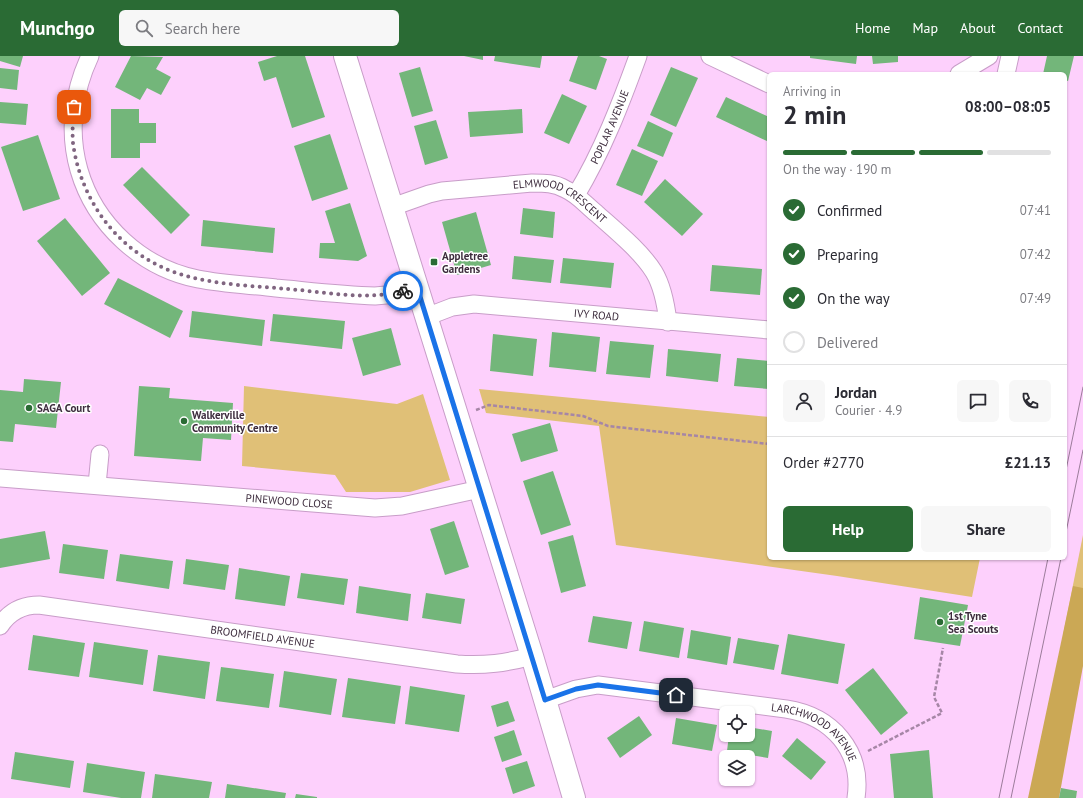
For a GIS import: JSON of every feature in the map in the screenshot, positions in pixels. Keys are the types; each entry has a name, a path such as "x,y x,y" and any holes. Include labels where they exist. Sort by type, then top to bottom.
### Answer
{"street":[{"path":"90,56 78,87 74,107 73,142 76,161 87,192 94,206 113,232 139,254 165,269 182,275 215,282 370,296 386,295 417,287"},
{"path":"345,56 532,656 574,798"},
{"name":"POPLAR AVENUE","path":"576,195 599,153 638,56"},
{"path":"710,56 767,83"},
{"path":"962,72 989,56"},
{"path":"1006,72 1010,56"},
{"name":"ELMWOOD CRESCENT","path":"392,207 442,191 532,183 555,185 565,188 576,195 619,234 646,262 654,273 662,289 667,307 668,322"},
{"name":"IVY ROAD","path":"426,317 452,307 474,304 767,330"},
{"path":"97,485 100,454"},
{"name":"PINEWOOD CLOSE","path":"0,478 375,508 402,506 480,489"},
{"name":"BROOMFIELD AVENUE","path":"0,626 9,616 20,608 26,606 39,606 457,664 479,666 511,662 532,656"},
{"name":"LARCHWOOD AVENUE","path":"545,700 576,689 598,685 798,711 819,719 839,735 847,747 856,769 856,798"}],"path":[{"path":"458,417 489,405 583,416 608,426 767,444"},
{"path":"852,759 942,712 934,697 943,648"}],"shaded area":[{"path":"244,386 397,404 423,394 450,480 410,492 346,492 335,475 242,466"},
{"path":"479,389 767,417 767,560 980,560 972,597 837,576 616,545 599,426 486,413"},
{"path":"1083,535 1083,636 1063,635"},
{"path":"1073,586 1083,588 1083,666 1059,798 1028,798"}],"building":[{"path":"0,56 23,56 20,67 0,61"},
{"path":"131,56 163,57 156,69 171,77 161,95 147,88 140,100 115,87"},
{"path":"277,56 305,56 325,117 292,128 276,77 264,81 258,62"},
{"path":"464,56 483,56 483,60"},
{"path":"495,56 542,56 540,68 494,61"},
{"path":"578,56 599,56 607,59 596,90 569,81"},
{"path":"810,56 857,56 856,64 810,58"},
{"path":"872,56 898,56 898,62 873,64"},
{"path":"1047,56 1074,56 1068,81 1067,72 1043,72"},
{"path":"420,67 433,111 412,117 399,73"},
{"path":"671,67 698,78 676,127 650,115"},
{"path":"0,68 19,70 17,90 0,88"},
{"path":"562,94 587,106 569,144 544,133"},
{"path":"726,97 767,116 767,141 716,117"},
{"path":"0,102 28,104 26,125 0,123"},
{"path":"111,109 139,109 139,123 156,123 156,143 140,143 140,158 111,158"},
{"path":"522,109 523,133 470,137 468,112"},
{"path":"436,120 448,158 425,165 414,126"},
{"path":"648,121 673,133 663,157 637,146"},
{"path":"330,134 348,189 312,201 294,146"},
{"path":"38,135 60,199 23,211 1,147"},
{"path":"632,149 658,161 642,196 616,185"},
{"path":"142,167 190,215 171,234 123,185"},
{"path":"665,179 703,214 682,236 644,202"},
{"path":"350,203 367,256 358,261 319,258 320,243 335,243 325,211"},
{"path":"523,208 555,212 553,238 520,234"},
{"path":"476,212 491,265 457,275 442,222"},
{"path":"65,218 110,273 82,296 37,241"},
{"path":"203,220 275,228 273,253 201,246"},
{"path":"514,256 554,260 551,283 512,279"},
{"path":"563,258 614,263 611,288 560,283"},
{"path":"712,265 762,269 760,295 710,291"},
{"path":"118,278 183,311 170,338 104,304"},
{"path":"192,311 265,320 262,346 189,337"},
{"path":"273,314 345,321 342,349 270,341"},
{"path":"391,328 401,365 363,376 352,338"},
{"path":"552,332 600,337 596,372 549,367"},
{"path":"493,334 537,339 533,376 490,371"},
{"path":"610,341 654,345 650,378 606,374"},
{"path":"668,349 721,354 718,382 666,376"},
{"path":"737,358 767,361 767,389 734,386"},
{"name":"SAGA Court","path":"24,379 61,382 56,428 15,424 13,442 0,441 0,390 23,392"},
{"name":"Walkerville Community Centre","path":"139,386 170,388 169,398 233,403 231,440 203,438 201,461 134,456"},
{"path":"550,423 558,451 521,462 512,434"},
{"path":"553,471 571,525 541,535 523,481"},
{"path":"454,521 469,567 445,575 430,529"},
{"path":"45,531 50,559 0,568 0,539"},
{"path":"573,535 586,586 561,593 548,542"},
{"path":"63,544 108,550 104,579 59,573"},
{"path":"120,554 173,561 169,589 116,581"},
{"path":"186,559 229,565 225,590 183,584"},
{"path":"239,568 290,576 285,606 235,599"},
{"path":"301,573 348,579 344,605 297,598"},
{"path":"359,586 411,594 408,621 356,613"},
{"path":"426,593 465,599 461,624 422,618"},
{"name":"1st Tyne Sea Scouts","path":"920,597 968,605 960,646 914,639"},
{"path":"593,616 632,622 627,649 588,642"},
{"path":"644,621 684,628 679,658 639,651"},
{"path":"691,630 731,637 727,665 687,658"},
{"path":"788,634 845,644 838,684 781,674"},
{"path":"33,635 85,643 79,677 28,670"},
{"path":"738,638 779,645 774,670 733,663"},
{"path":"94,642 148,650 143,685 89,677"},
{"path":"158,655 210,662 205,699 153,691"},
{"path":"221,667 274,674 269,708 216,701"},
{"path":"873,668 908,713 881,735 845,690"},
{"path":"284,671 337,679 331,715 279,707"},
{"path":"348,678 401,686 395,724 342,717"},
{"path":"410,686 465,695 459,732 405,724"},
{"path":"508,701 515,721 497,727 491,706"},
{"path":"639,716 652,735 620,758 607,738"},
{"path":"676,718 717,725 712,751 672,744"},
{"path":"755,728 772,731 768,758 755,756 755,750 727,750 728,742 755,742"},
{"path":"514,730 522,755 502,762 494,737"},
{"path":"797,738 826,762 811,780 782,756"},
{"path":"929,750 933,798 894,798 890,754"},
{"path":"15,752 74,761 70,788 11,779"},
{"path":"527,761 535,786 513,794 505,768"},
{"path":"87,763 145,772 141,798 121,798 83,792"},
{"path":"155,774 212,782 209,798 152,798"},
{"path":"227,784 286,793 285,798 225,798"},
{"path":"1061,788 1077,791 1076,798 1059,798"},
{"path":"296,794 317,797 317,798 295,798"}],"tram line":[{"path":"1067,465 1083,387"},
{"path":"1067,527 1083,450"},
{"path":"999,798 1048,560"},
{"path":"1011,798 1061,560"}],"way so far":[{"path":"74,107 73,142 76,161 87,192 94,206 113,232 139,254 152,262 165,269 182,275 215,282 359,296 386,295 403,291"}],"place":[{"name":"Appletree Gardens","path":"434,262"},
{"name":"SAGA Court","path":"29,408"},
{"name":"Walkerville Community Centre","path":"184,421"},
{"name":"1st Tyne Sea Scouts","path":"940,622"}],"route":[{"path":"403,291 417,287 545,700 576,689 598,685 676,695"}]}
